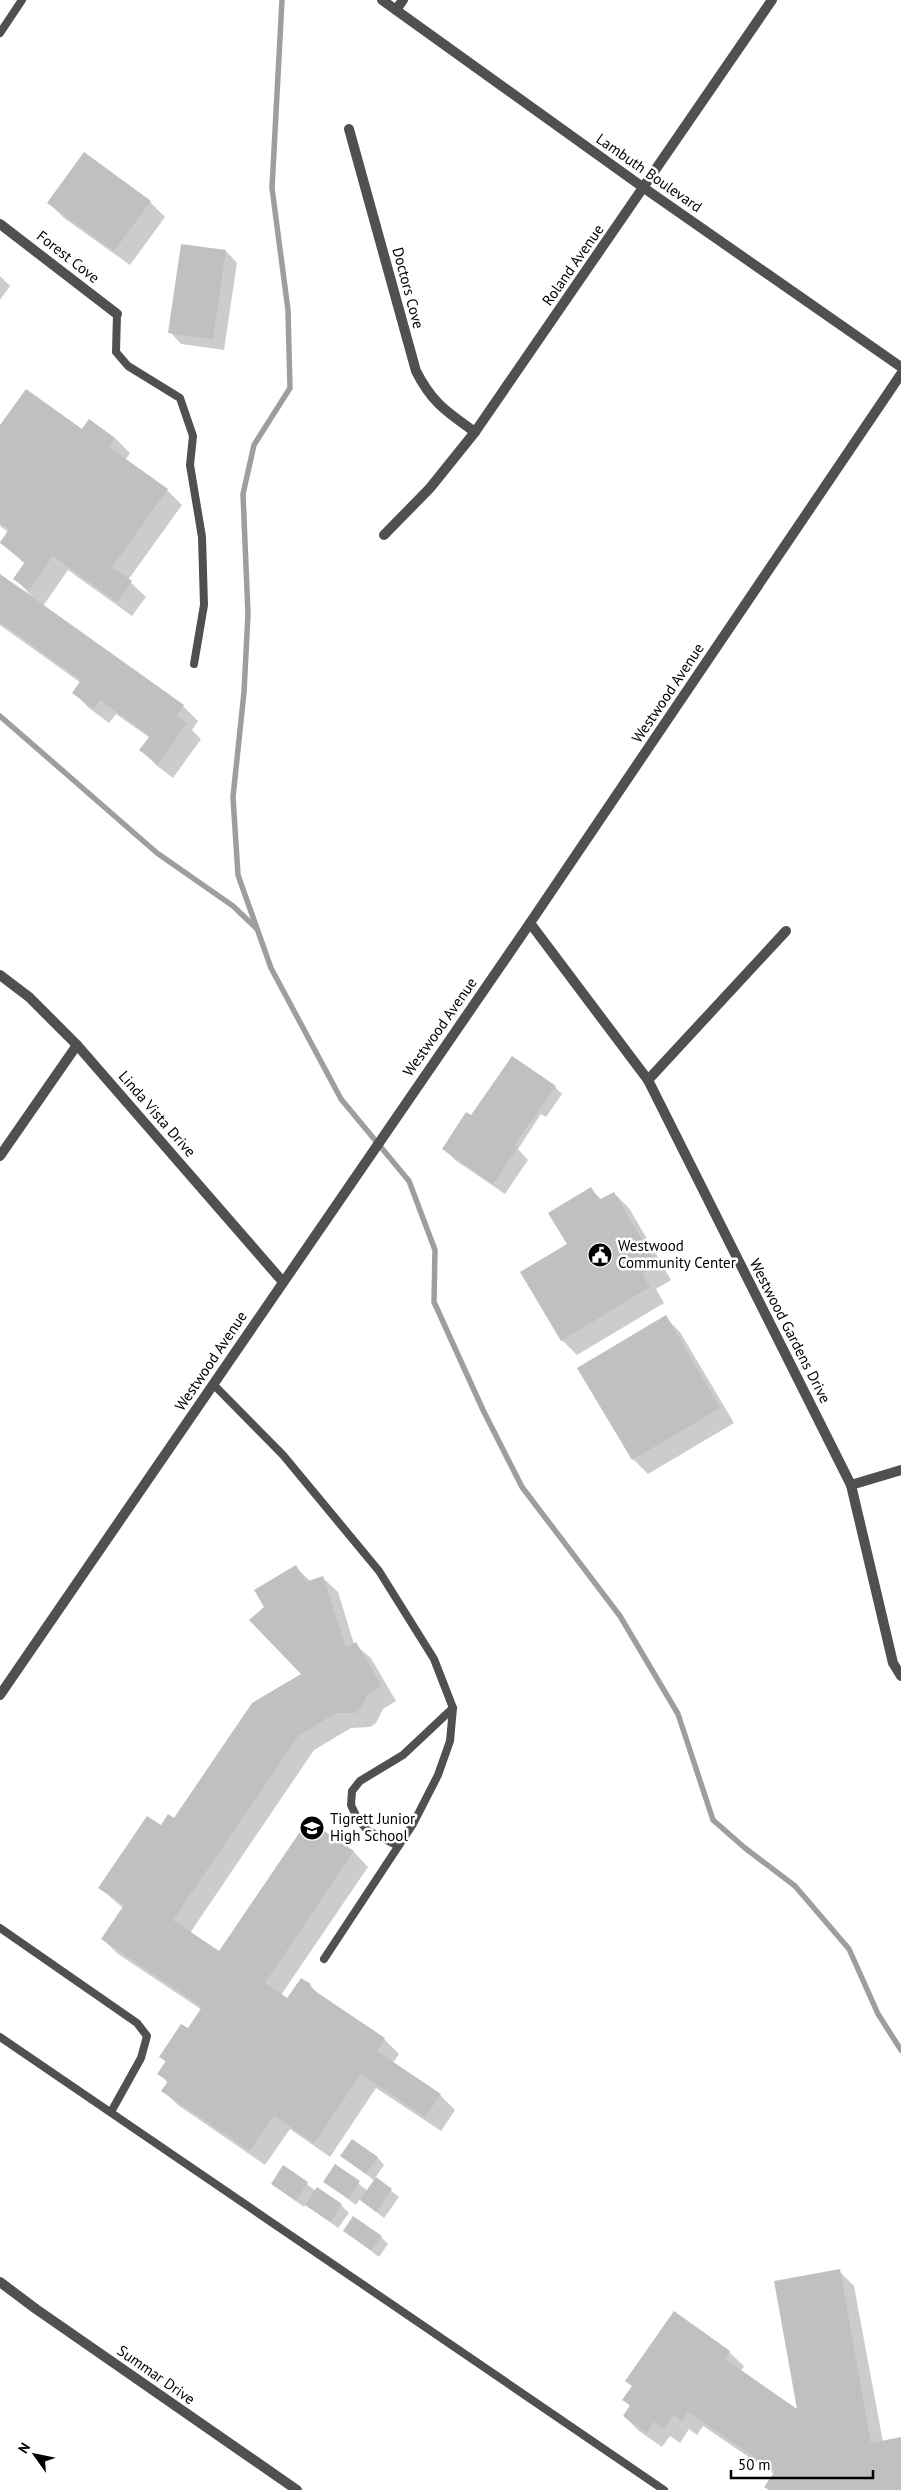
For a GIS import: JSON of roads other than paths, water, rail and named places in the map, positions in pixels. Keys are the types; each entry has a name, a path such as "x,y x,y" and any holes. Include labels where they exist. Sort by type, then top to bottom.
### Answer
{"street":[{"name":"Lambuth Boulevard","path":"382,0 644,188 901,367"},
{"path":"396,10 403,0"},
{"name":"Roland Avenue","path":"384,535 430,488 475,432 772,0"},
{"name":"Doctors Cove","path":"349,129 416,372 428,394 445,411 475,432"},
{"name":"Forest Cove","path":"0,224 117,314"},
{"name":"Westwood Avenue","path":"0,1695 530,923 901,374"},
{"name":"Westwood Gardens Drive","path":"530,923 648,1080 851,1485 893,1663 901,1676"},
{"path":"648,1080 786,931"},
{"name":"Linda Vista Drive","path":"0,975 29,997 77,1045 283,1282"},
{"path":"0,1156 77,1045"},
{"path":"851,1485 901,1470"},
{"name":"Summar Drive","path":"0,2282 44,2315 297,2490"}],"lane":[{"path":"0,33 22,0"},
{"path":"117,314 116,352 128,366 180,398 193,436 190,465 202,537 204,606 194,664"},
{"path":"213,1384 283,1455 379,1571 434,1659 453,1708 450,1741 438,1775 413,1824 324,1958"},
{"path":"398,1846 367,1830 357,1818 351,1805 352,1791 360,1781 403,1755 453,1708"},
{"path":"0,1928 137,2023 147,2036 141,2058 111,2112"},
{"path":"0,2037 664,2490"}],"waterway":[{"path":"282,0 272,188 288,310 290,388 254,445 243,494 248,614 244,692 233,797 238,875 271,968 341,1099 409,1181 435,1250 434,1302 483,1410 522,1487 620,1616 678,1714 713,1820 745,1848 795,1886 849,1949 878,2014 901,2050"},
{"path":"0,716 157,853 233,906 256,928"}],"place":[{"name":"Westwood Community Center","path":"600,1255"},
{"name":"Tigrett Junior High School","path":"312,1828"}]}
